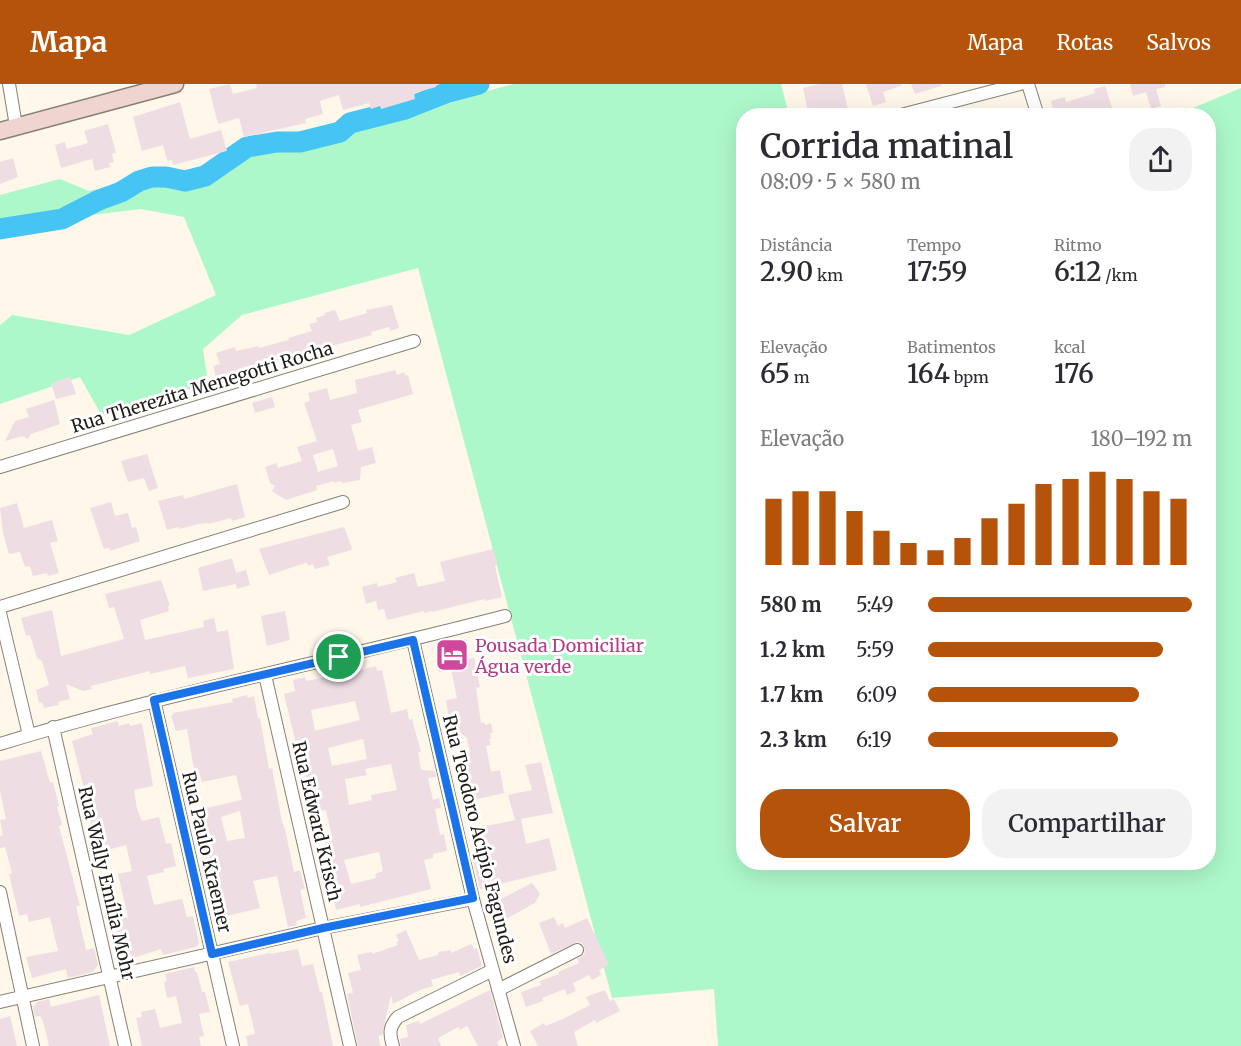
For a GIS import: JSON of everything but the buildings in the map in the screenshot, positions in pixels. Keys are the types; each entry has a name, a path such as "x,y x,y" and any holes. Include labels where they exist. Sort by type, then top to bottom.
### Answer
{"main road":[{"path":"8,128 175,84"}],"street":[{"path":"8,128 9,84"},
{"path":"928,108 1020,84"},
{"path":"1029,84 1036,108"},
{"name":"Rua Therezita Menegotti Rocha","path":"0,467 414,341"},
{"path":"0,607 344,502"},
{"path":"0,613 30,735"},
{"path":"0,744 154,700 413,640 505,616"},
{"name":"Rua Teodoro Acípio Fagundes","path":"413,640 473,898 514,1046"},
{"name":"Rua Edward Krisch","path":"265,675 350,1046"},
{"name":"Rua Paulo Kraemer","path":"154,700 233,1046"},
{"name":"Rua Wally Emília Mohr","path":"53,727 125,1046"},
{"path":"0,892 33,1046"},
{"path":"0,1002 323,928 473,898"},
{"path":"498,990 577,950"},
{"path":"391,1040 391,1026 398,1017 493,970"}],"green space":[{"path":"514,84 781,84 787,108 736,108 736,870 1216,870 1216,108 1193,108 1241,88 1241,1046 718,1046 714,989 612,998 418,268 242,315 203,349 208,383 102,416 80,377 0,404 0,325 12,315 129,335 216,295 184,217 141,209 0,226 0,195 60,179 89,191 190,169"}],"waterway":[{"path":"0,229 62,219 99,200 121,192 139,181 152,177 185,181 205,176 247,147 277,142 300,142 340,132 350,123 405,109 448,92 479,84"}],"place":[{"name":"Pousada Domiciliar Água verde","path":"452,655"}],"route":[{"path":"413,640 473,898 323,928 212,954 154,700 339,657 413,640"}]}
